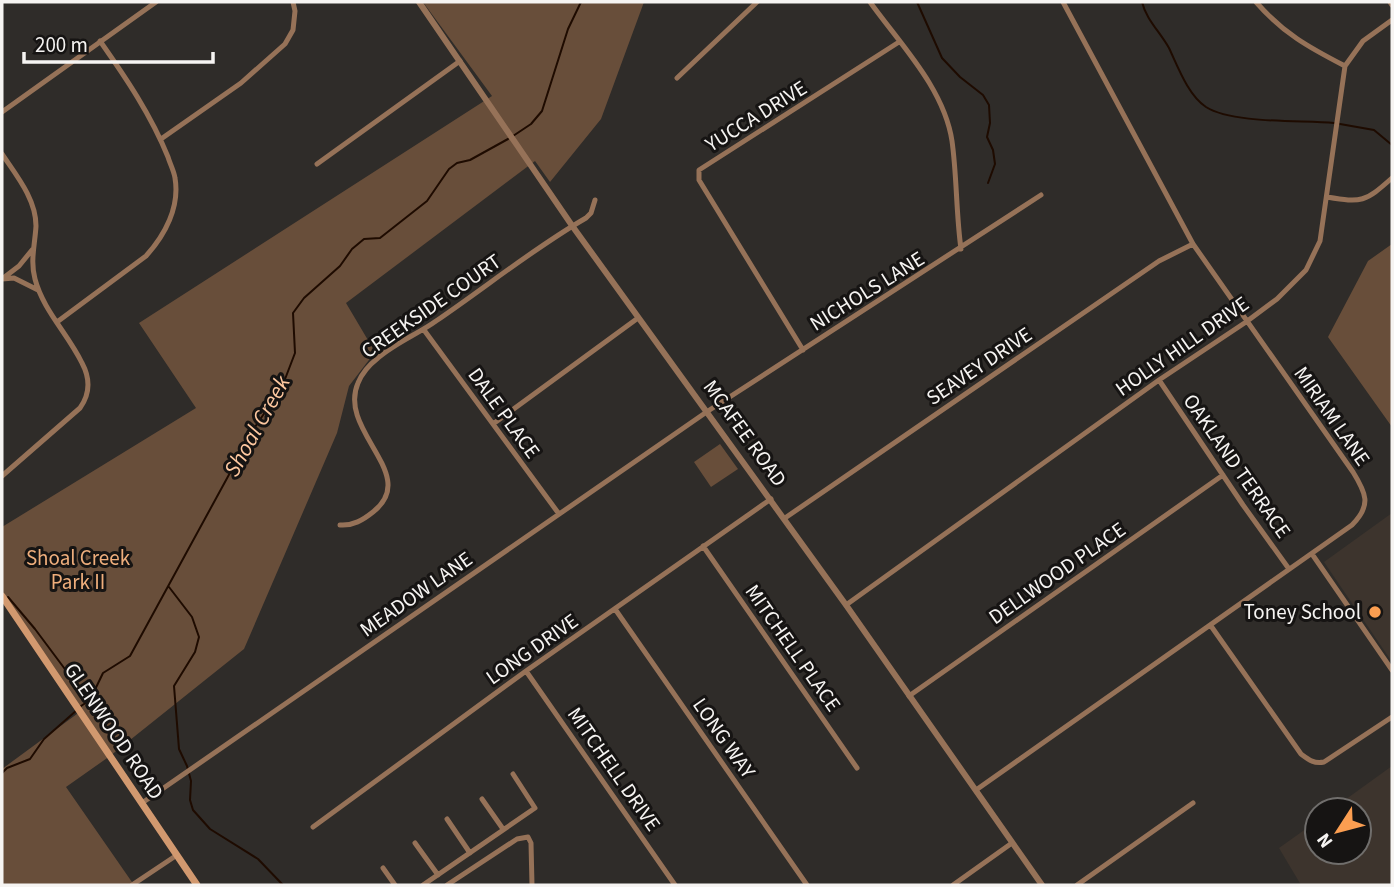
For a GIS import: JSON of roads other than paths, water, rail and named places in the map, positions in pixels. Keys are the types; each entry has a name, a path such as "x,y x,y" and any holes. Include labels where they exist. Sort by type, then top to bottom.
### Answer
{"main road":[{"name":"GLENWOOD ROAD","path":"2,596 197,885"}],"street":[{"path":"2,112 156,2"},
{"path":"161,139 241,83 285,44 293,30 293,2"},
{"name":"MCAFEE ROAD","path":"419,2 573,227 785,518 1042,885"},
{"path":"677,78 757,2"},
{"path":"870,2 929,83 948,128 961,249"},
{"name":"MIRIAM LANE","path":"976,790 1312,554 1360,518 1366,498 1353,472 1193,244 1063,2"},
{"path":"1256,2 1275,24 1289,35 1345,66 1363,41 1392,20"},
{"path":"57,323 146,256 169,222 175,203 175,177 161,139 131,85 100,41"},
{"name":"YUCCA DRIVE","path":"803,350 699,180 699,170 899,42"},
{"path":"317,164 460,61"},
{"name":"HOLLY HILL DRIVE","path":"846,605 1158,380 1246,322 1277,299 1306,270 1320,241 1345,66"},
{"path":"2,154 28,195 34,211 36,223 32,261 38,290 74,346 86,371 87,399 2,476"},
{"path":"1327,197 1348,201 1368,199 1392,178"},
{"name":"NICHOLS LANE","path":"708,411 1041,195"},
{"name":"CREEKSIDE COURT","path":"340,525 350,526 370,515 384,502 388,494 388,476 357,417 353,399 359,381 376,359 424,330 573,227 591,213 595,200"},
{"name":"SEAVEY DRIVE","path":"785,518 1159,261 1193,244"},
{"path":"2,279 19,266 33,249"},
{"path":"2,279 14,278 38,290"},
{"path":"493,424 638,318"},
{"name":"DALE PLACE","path":"424,330 559,514"},
{"name":"OAKLAND TERRACE","path":"1158,380 1289,569"},
{"name":"MEADOW LANE","path":"142,803 708,411"},
{"name":"DELLWOOD PLACE","path":"909,696 1223,475"},
{"name":"LONG DRIVE","path":"313,827 526,671 771,499"},
{"name":"MITCHELL PLACE","path":"703,546 857,768"},
{"name":"OAKLAND TERRACE","path":"1312,554 1392,670"},
{"name":"LONG WAY","path":"615,609 807,885"},
{"path":"1211,625 1293,743 1309,761 1324,762 1392,717"},
{"name":"MITCHELL DRIVE","path":"526,671 675,885"},
{"path":"423,885 535,808 513,775"},
{"path":"482,799 503,829"},
{"path":"1077,885 1193,803"},
{"path":"447,819 470,852"},
{"path":"447,885 457,883 517,839 528,837 531,843 532,885"},
{"path":"953,885 1012,843"},
{"path":"415,844 438,875"},
{"path":"132,885 177,855"},
{"path":"383,868 395,885"}],"waterway":[{"name":"Shoal Creek","path":"513,136 531,124 542,111 568,29 581,2"},
{"path":"917,2 942,58 983,95 989,105 990,123 987,137 995,164 988,183"},
{"path":"1142,2 1189,88 1206,107 1250,119 1334,123"},
{"path":"1340,124 1374,130 1392,145"},
{"name":"Shoal Creek","path":"81,706 90,700 103,673 130,656 255,427 282,387 295,353 293,313 304,298 340,266 352,249 364,239 380,238 427,201 449,169 508,139"},
{"path":"169,587 192,617 199,637 195,652 174,686 179,749 191,781 190,800 193,810 210,829 258,859 283,885"},
{"path":"8,597 88,700"},
{"name":"Shoal Creek","path":"2,773 7,768 30,759 44,739 77,710"}],"place":[{"name":"Toney School","path":"1375,612"}],"park label":[{"name":"Shoal Creek Park II","path":"78,570"}]}
